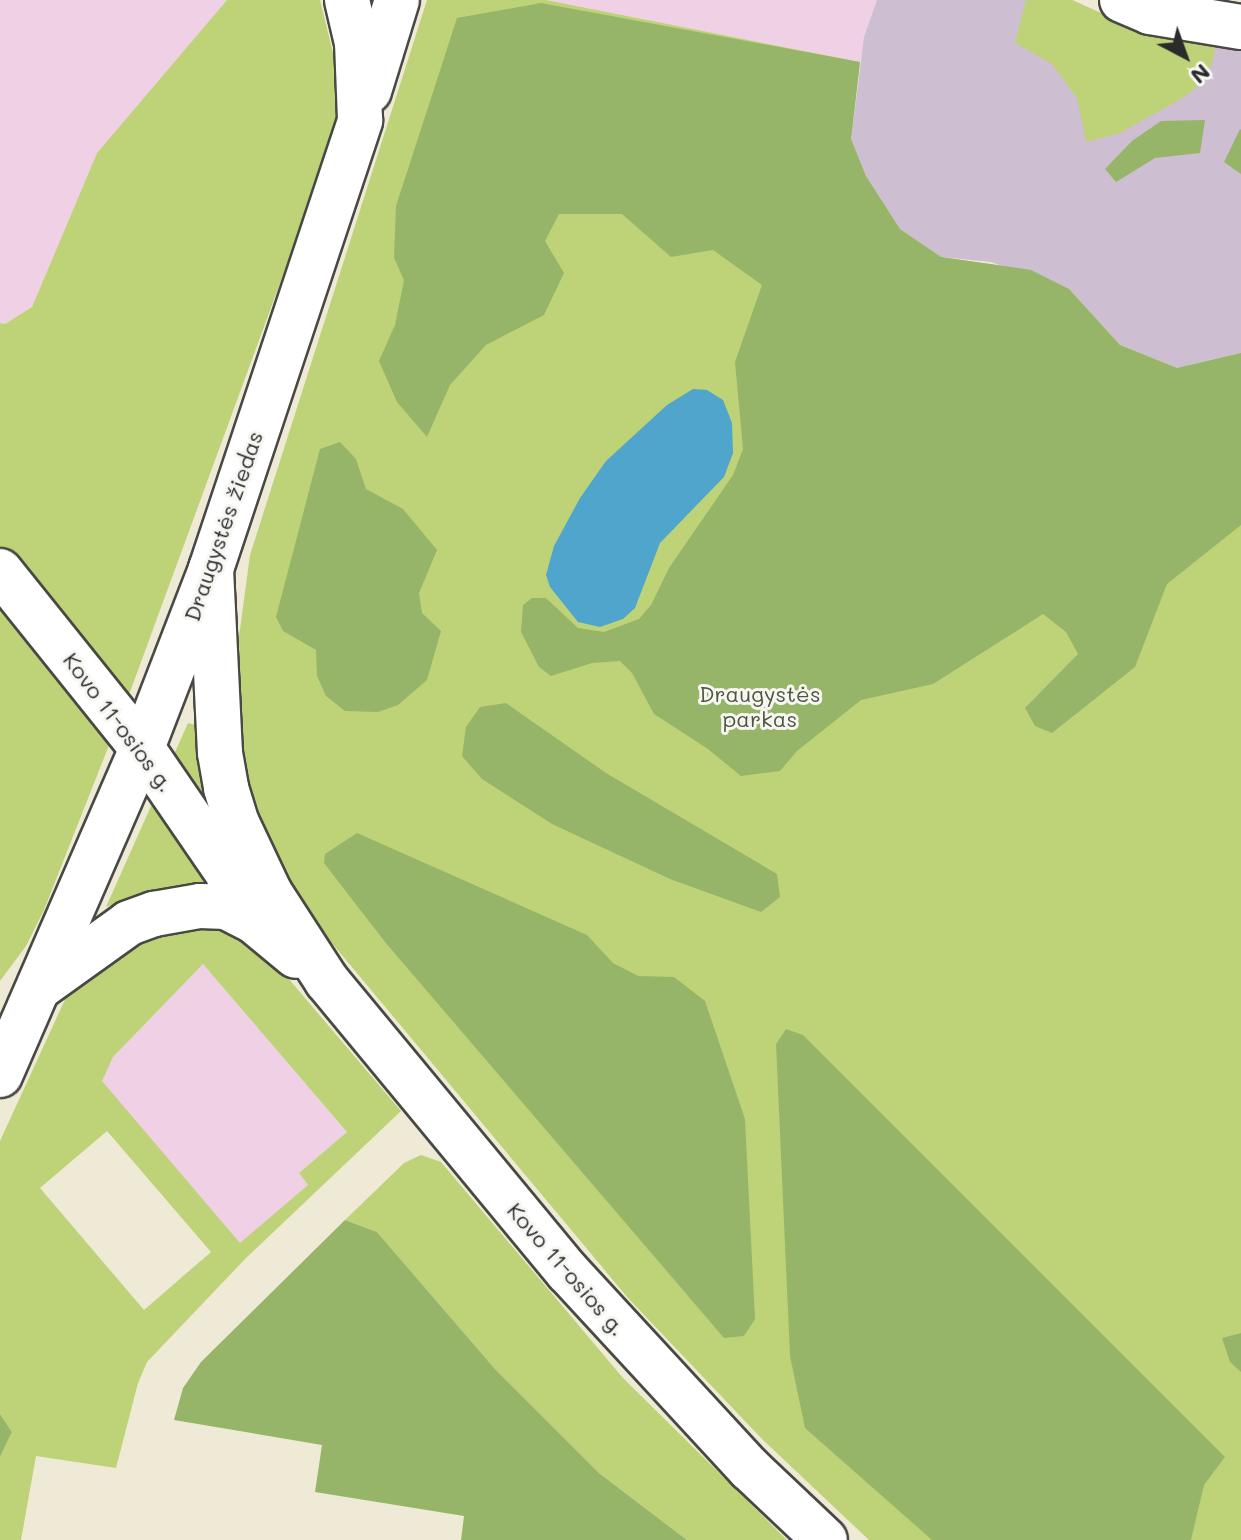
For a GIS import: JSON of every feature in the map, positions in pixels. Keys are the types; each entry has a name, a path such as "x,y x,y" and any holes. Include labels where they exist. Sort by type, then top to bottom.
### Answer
{"main road":[{"name":"Draugystės žiedas","path":"0,1024 38,988 142,748 211,569 360,120 357,43 347,0"},
{"path":"360,120 397,0"},
{"path":"1122,0 1150,12 1241,27"},
{"path":"0,1075 38,988 129,923 177,909 238,883 237,823 220,753 211,569"},
{"name":"Kovo 11-osios g.","path":"0,571 142,748 238,883 255,922 327,981 611,1320 750,1469 825,1540"}],"shaded area":[{"path":"0,0 227,0 97,153 32,307 5,324 0,323"},
{"path":"546,0 877,0 860,62"},
{"path":"877,0 1072,0 1145,33 1241,42 1241,353 1177,368 1120,345 1069,289 991,262 941,257 900,229 866,176 851,139 864,37"},
{"path":"203,964 347,1132 299,1173 308,1185 240,1244 101,1081 113,1057"}],"green space":[{"path":"227,0 320,0 338,73 338,125 130,692 44,910 26,946 0,981 0,323 5,324 32,307 97,153"},
{"name":"Draugystės parkas","path":"427,0 546,0 860,62 851,139 866,176 900,229 941,257 1031,270 1069,289 1120,345 1177,368 1241,353 1241,1540 869,1540 762,1439 628,1298 321,930 269,847 240,761 239,637 250,555"},
{"path":"1026,0 1072,0 1145,33 1213,41 1215,52 1210,68 1196,88 1179,100 1120,133 1086,142 1077,98 1052,64 1015,43"},
{"path":"541,3 860,62 851,139 866,176 900,229 941,257 1031,270 1069,289 1120,345 1177,368 1241,353 1241,525 1167,584 1135,667 1052,733 1035,726 1025,708 1078,654 1066,632 1043,614 933,684 861,700 797,751 780,771 741,776 708,749 654,714 632,673 620,661 592,663 551,676 539,667 521,632 523,605 532,598 546,598 578,628 604,632 639,619 651,605 669,568 733,475 743,449 735,362 762,285 713,250 671,257 622,214 559,214 545,241 564,273 544,315 486,345 450,385 427,437 397,402 379,361 395,325 404,280 394,258 396,206 457,18"},
{"path":"1205,120 1200,153 1155,158 1116,182 1105,169 1132,141 1161,121"},
{"path":"1241,130 1241,174 1224,162"},
{"path":"340,442 356,459 366,489 403,509 437,550 419,593 422,613 441,631 427,680 398,705 378,712 345,711 326,696 317,676 316,650 283,631 276,617 320,449"},
{"path":"506,703 606,773 777,874 780,897 761,912 670,879 552,824 482,779 462,756 466,727 480,707"},
{"path":"188,723 199,726 219,885 172,886 106,907"},
{"path":"357,833 587,935 613,963 638,976 674,977 705,1001 745,1119 755,1319 744,1336 724,1338 385,942 324,863 325,854"},
{"path":"205,923 245,933 265,951 401,1111 246,1258 147,1362 138,1383 116,1468 36,1456 21,1540 0,1540 0,1457 12,1432 0,1414 0,1141 68,993 146,934","holes":["203,964 347,1132 299,1173 308,1185 240,1243 102,1081 113,1057","107,1131 211,1252 144,1310 40,1188"]},
{"path":"786,1029 803,1035 1225,1457 1204,1485 1191,1540 932,1540 805,1428 790,1356 776,1044"},
{"path":"421,1155 441,1162 623,1378 787,1540 687,1540 599,1473 495,1369 377,1232 345,1220 404,1163"},
{"path":"345,1220 377,1232 495,1369 599,1473 687,1540 461,1540 464,1516 315,1492 322,1445 174,1420 183,1388 201,1362"},
{"path":"1241,1333 1241,1372 1230,1362 1222,1338"},
{"path":"0,1414 12,1432 0,1457"}],"water":[{"path":"693,389 707,390 723,400 732,423 733,453 724,477 660,543 635,608 623,619 600,627 578,622 550,587 546,575 554,546 580,498 606,461 667,405"}]}
